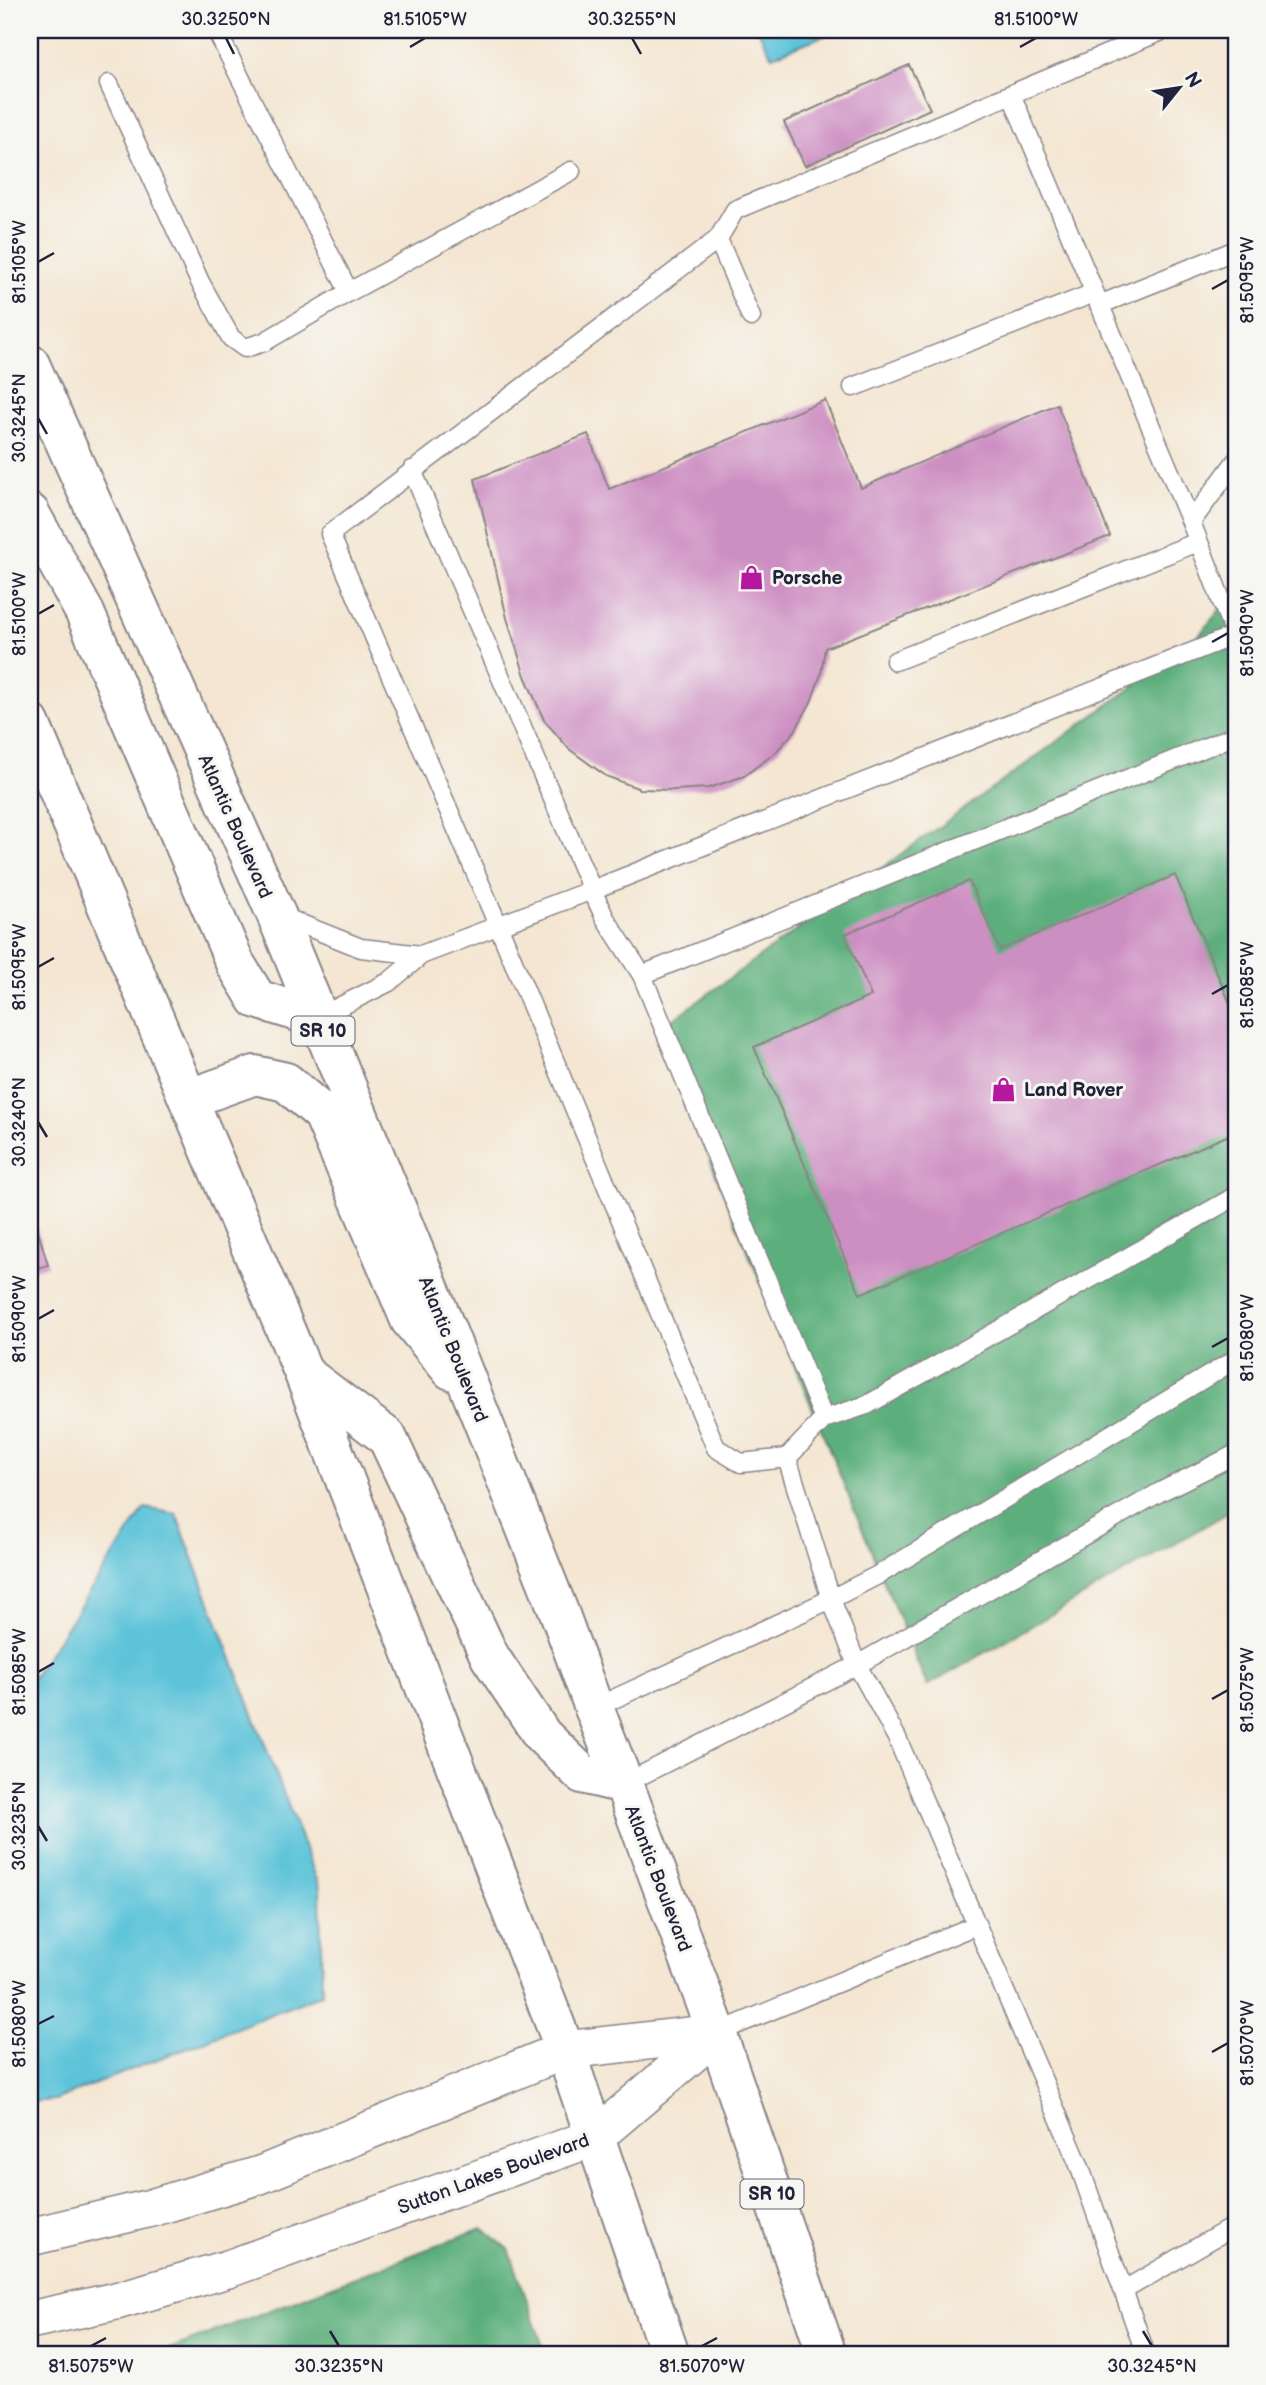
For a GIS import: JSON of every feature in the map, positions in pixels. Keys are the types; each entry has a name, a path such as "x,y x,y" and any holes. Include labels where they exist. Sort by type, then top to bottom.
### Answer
{"main road":[{"name":"Atlantic Boulevard","path":"30,364 276,914 473,1396 559,1612 717,2033 827,2355"},
{"path":"30,513 85,613 235,963 257,999 317,1018"},
{"path":"30,723 304,1374 565,2050 670,2355"},
{"path":"188,1099 255,1075 286,1082 323,1114 410,1320 473,1396"},
{"path":"304,1374 387,1437 490,1657 542,1735 582,1774 624,1784"}],"street":[{"path":"30,2237 151,2208 260,2175 565,2050 717,2033"},
{"name":"Sutton Lakes Boulevard","path":"30,2320 116,2301 228,2269 595,2137 717,2033"}],"lane":[{"path":"216,30 349,292"},
{"path":"1164,30 735,210 718,239 330,534 498,925 716,1448 741,1463 786,1458 824,1419 867,1405 1236,1196"},
{"path":"109,84 200,282 231,338 245,348 264,342 349,292 571,171"},
{"path":"317,1018 389,982 421,955 1236,637 1191,522 1011,94"},
{"path":"718,239 751,317"},
{"path":"853,387 1236,250"},
{"path":"1191,522 1236,461"},
{"path":"412,470 592,890 605,918 642,975 824,1419"},
{"path":"895,661 1198,542"},
{"path":"642,975 1236,735"},
{"path":"276,914 361,948 421,955"},
{"path":"594,1708 878,1575 1236,1359"},
{"path":"624,1784 858,1665 1160,1492 1236,1454"},
{"path":"786,1458 831,1599 858,1665 897,1738 1080,2165 1146,2355"},
{"path":"717,2033 976,1925"},
{"path":"1124,2290 1236,2225"}],"green space":[{"path":"1236,590 1236,1508 927,1686 657,1031 1192,644"},
{"path":"482,2228 509,2249 546,2355 154,2355"}],"water":[{"path":"758,30 838,30 772,56"},
{"path":"145,1508 176,1514 320,1888 322,1994 55,2100 30,2102 30,1682"}],"building":[{"path":"909,65 930,109 805,166 784,122"},
{"name":"Porsche","path":"825,400 861,488 1057,404 1110,536 825,648 821,674 811,702 795,731 775,753 744,776 709,788 674,790 640,789 606,776 569,749 544,720 525,676 507,618 475,479 588,434 609,489"},
{"name":"Land Rover","path":"1175,875 1236,1017 1236,1132 860,1294 754,1047 871,996 845,934 969,881 1000,950"},
{"path":"37,1228 48,1265 30,1270 30,1230"}],"place":[{"name":"Porsche","path":"752,577"},
{"name":"Land Rover","path":"1004,1089"}]}
